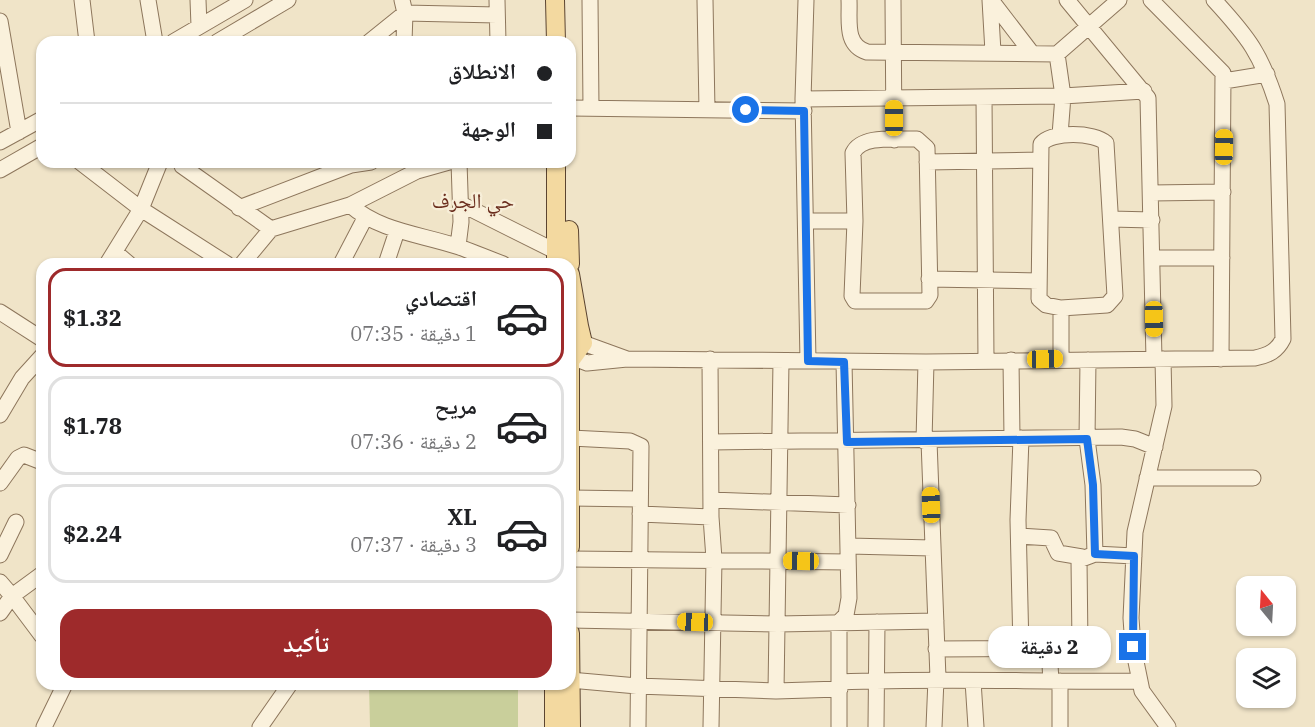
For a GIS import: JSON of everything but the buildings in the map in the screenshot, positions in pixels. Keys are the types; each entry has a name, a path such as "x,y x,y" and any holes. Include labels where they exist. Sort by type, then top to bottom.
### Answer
{"main road":[{"path":"555,0 556,36"},
{"path":"566,0 566,36"},
{"path":"556,168 561,258"},
{"path":"561,258 568,168"},
{"path":"554,690 554,727"},
{"path":"570,690 571,727"}],"street":[{"path":"82,0 86,36"},
{"path":"148,0 154,36"},
{"path":"198,0 199,26"},
{"path":"183,36 245,0"},
{"path":"227,36 288,0"},
{"path":"590,0 591,108"},
{"path":"705,0 707,110"},
{"path":"806,0 804,105 808,361"},
{"path":"849,0 850,34 857,49 894,53 1031,52 1057,54 1119,0"},
{"path":"893,0 894,140"},
{"path":"1067,0 1144,92 1149,106 1152,258 1164,397 1155,447 1139,511 1131,618 1138,681 1152,709 1168,727"},
{"path":"1151,0 1222,70 1224,81 1221,359"},
{"path":"576,345 627,359 844,362 1221,359 1255,358 1269,354 1278,348 1283,339 1277,104 1267,74 1248,36 1214,0"},
{"path":"993,52 996,2"},
{"path":"996,2 1031,52"},
{"path":"403,7 404,36"},
{"path":"375,36 403,7 497,8 498,36"},
{"path":"0,21 19,132"},
{"path":"1057,54 1062,96 1059,135"},
{"path":"1224,81 1267,74"},
{"path":"576,108 707,110 894,97 1062,96 1144,92"},
{"path":"984,97 986,360"},
{"path":"0,142 36,123"},
{"path":"1059,135 1096,137 1106,144 1115,296 1113,301 1107,305 1061,308 1040,303 1041,144 1045,139 1059,135"},
{"path":"866,141 922,141 927,148 927,162 930,295 926,301 855,301 852,296 855,150 866,141"},
{"path":"0,170 36,149"},
{"path":"927,162 1040,160"},
{"path":"88,168 141,209 213,258"},
{"path":"111,258 141,209 158,168"},
{"path":"188,168 239,208 271,229"},
{"path":"239,208 339,168"},
{"path":"247,258 271,229 350,205 427,168"},
{"path":"458,246 461,204 459,168"},
{"path":"1151,193 1223,192"},
{"path":"461,204 557,258"},
{"path":"350,205 365,218 397,231 458,246 487,258"},
{"path":"344,258 365,218"},
{"path":"1111,219 1152,220"},
{"path":"806,221 855,221"},
{"path":"388,258 397,231"},
{"path":"1152,258 1222,258"},
{"path":"929,279 1039,280"},
{"path":"1061,308 1061,359"},
{"path":"0,312 36,335"},
{"path":"710,359 711,517 714,559 714,689 711,727"},
{"path":"1011,360 1016,438 1021,649"},
{"path":"1088,360 1087,439 1093,485 1088,556"},
{"path":"776,691 781,361"},
{"path":"839,727 839,622 846,615 849,598 844,362"},
{"path":"926,362 927,441 936,621 937,679 934,727"},
{"path":"0,415 22,378 36,363"},
{"path":"576,438 630,441 639,444 638,727"},
{"path":"711,442 779,443 1016,438 1135,439 1155,447"},
{"path":"0,483 18,458 24,455 36,460"},
{"path":"1147,478 1253,478"},
{"path":"576,499 711,517"},
{"path":"711,500 848,505"},
{"path":"0,555 16,522"},
{"path":"1019,536 1051,538 1058,553 1088,556 1134,556"},
{"path":"849,546 932,548"},
{"path":"936,649 1071,649 1080,646 1079,560 1088,556"},
{"path":"576,558 848,562"},
{"path":"0,614 12,596 36,578"},
{"path":"0,582 36,628"},
{"path":"576,620 778,624 936,621"},
{"path":"876,727 877,622"},
{"path":"1049,649 1060,727"},
{"path":"576,681 637,686 776,691 876,681 937,679 1138,681"},
{"path":"973,681 976,727"},
{"path":"44,727 62,690"},
{"path":"260,727 286,690"}],"green space":[{"path":"369,690 518,690 518,727 370,727"}],"district":[{"name":"حي الجرف","path":"473,200"}],"route":[{"path":"746,110 804,111 808,361 844,362 847,442 1012,438 1087,439 1093,485 1095,554 1134,556 1131,618 1133,647"}]}
